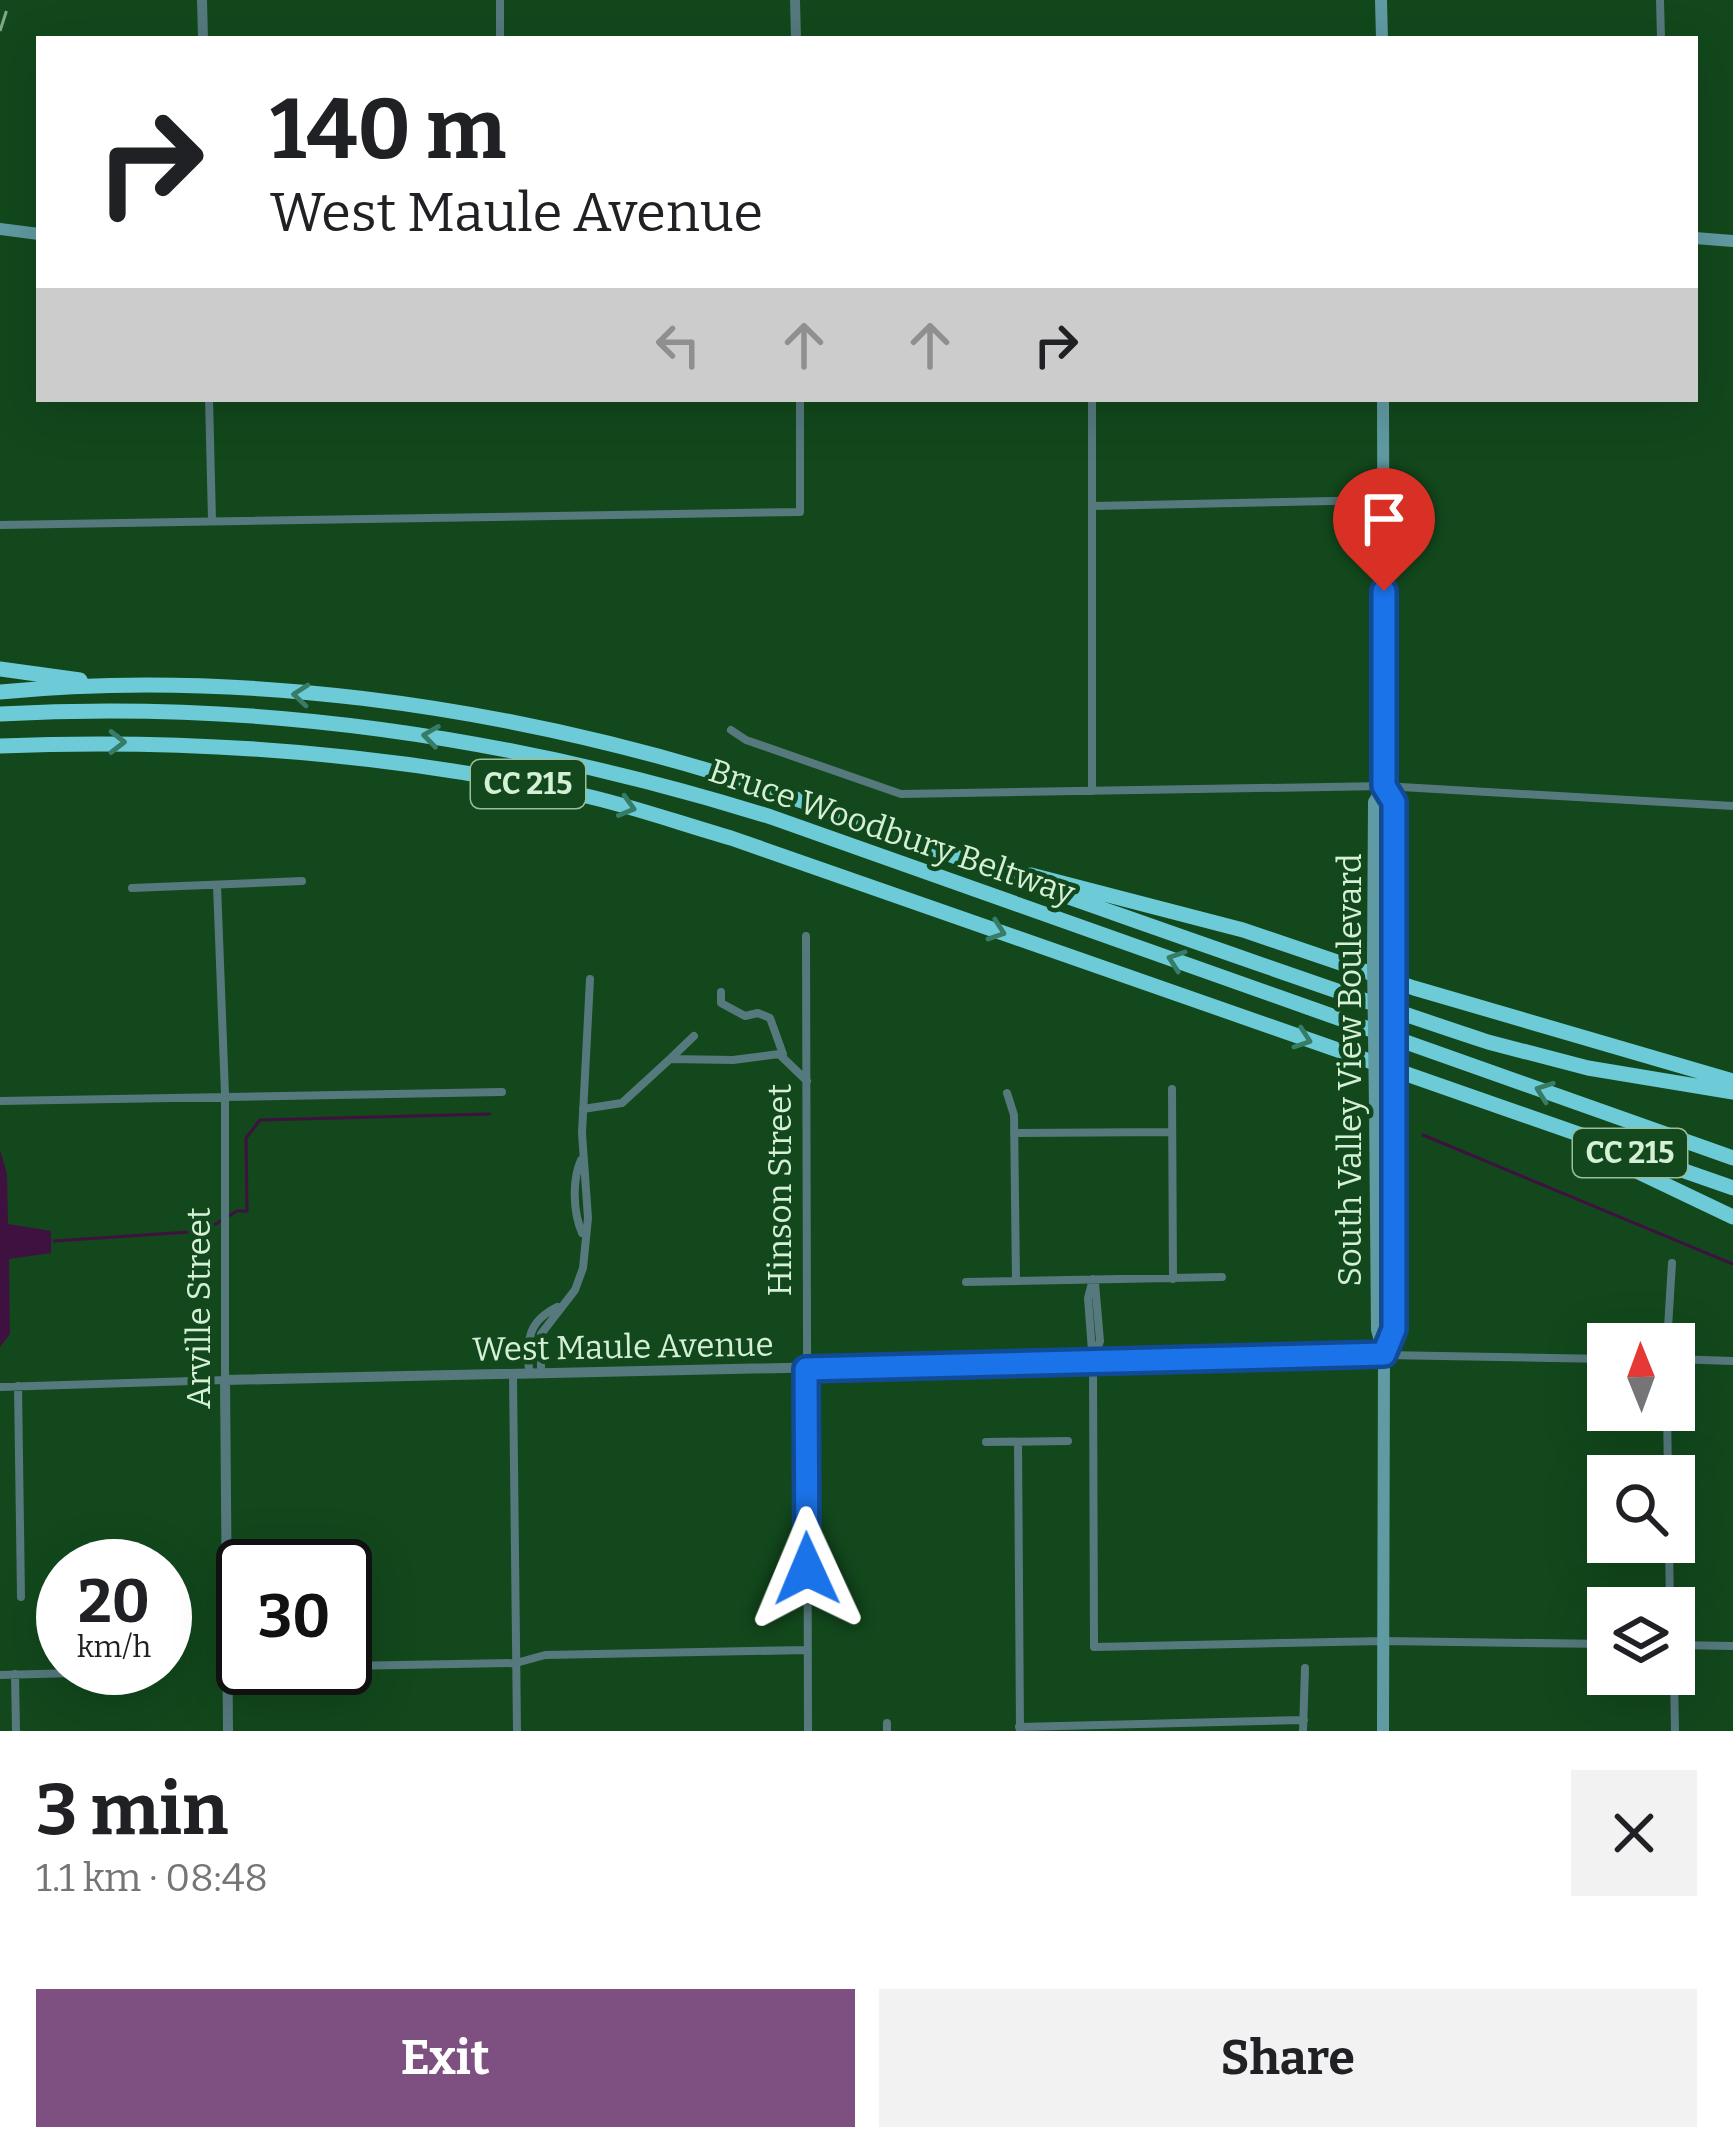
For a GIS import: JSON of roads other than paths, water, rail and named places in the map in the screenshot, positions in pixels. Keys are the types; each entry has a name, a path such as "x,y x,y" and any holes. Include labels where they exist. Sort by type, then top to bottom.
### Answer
{"highway":[{"path":"0,669 129,688"},
{"name":"CC 215","path":"0,692 258,691 371,701 564,735 732,778 1488,1042 1588,1068 1733,1092"},
{"name":"Bruce Woodbury Beltway","path":"0,715 153,711 333,723 536,754 631,777 771,817 1733,1158"},
{"name":"Bruce Woodbury Beltway","path":"0,746 112,741 236,745 450,769 586,796 731,838 1733,1187"},
{"path":"947,854 1243,930 1414,988 1728,1079"},
{"path":"1527,1118 1733,1217"}],"main road":[{"path":"1381,0 1382,36"},
{"path":"0,229 36,234"},
{"path":"0,240 17,234"},
{"path":"1698,238 1733,241"},
{"name":"South Valley View Boulevard","path":"1383,402 1384,786 1374,802 1373,962 1377,1330 1384,1354 1383,1731"},
{"name":"South Valley View Boulevard","path":"1384,786 1394,802 1394,1329 1384,1354"}],"street":[{"path":"202,0 203,36"},
{"path":"500,0 500,36"},
{"path":"795,0 796,36"},
{"path":"1660,0 1661,36"},
{"path":"209,402 212,520"},
{"path":"0,525 800,512 800,402"},
{"path":"1092,402 1092,791"},
{"path":"1092,506 1384,500"},
{"path":"731,730 746,740 901,794 1384,786 1733,806"},
{"path":"132,887 302,881"},
{"name":"Arville Street","path":"217,885 225,1094 227,1539"},
{"name":"Hinson Street","path":"806,936 808,1731"},
{"path":"535,1376 542,1334 581,1274 583,1234 577,1218 576,1174 582,1158 590,979"},
{"path":"721,992 721,1003 745,1016 758,1013 770,1018 787,1060"},
{"path":"583,1109 622,1102 694,1036"},
{"path":"670,1059 733,1060 758,1053 779,1054 807,1081"},
{"path":"1172,1089 1173,1279"},
{"path":"0,1101 502,1092"},
{"path":"1006,1093 1014,1133 1016,1280"},
{"path":"1014,1133 1172,1132"},
{"path":"1668,1323 1672,1264"},
{"path":"966,1282 1222,1277"},
{"path":"1094,1279 1088,1298 1093,1364 1094,1647 1384,1641 1587,1644"},
{"name":"West Maule Avenue","path":"0,1387 1384,1354 1587,1359"},
{"path":"1695,1360 1733,1361"},
{"path":"513,1376 517,1731"},
{"path":"18,1386 21,1597"},
{"path":"986,1442 1068,1441"},
{"path":"1018,1442 1019,1729 1304,1726 1305,1669"},
{"path":"1695,1645 1733,1646"},
{"path":"372,1666 516,1663 545,1654 808,1650"},
{"path":"15,1674 16,1731"},
{"path":"0,1675 36,1674"},
{"name":"Arville Street","path":"227,1695 227,1731"},
{"path":"1674,1695 1675,1731"}],"waterway":[{"path":"54,1241 204,1231 237,1211 247,1211 246,1138 260,1120 490,1114"},
{"path":"1423,1135 1733,1264"}],"railway":[{"path":"0,31 10,0"}]}
